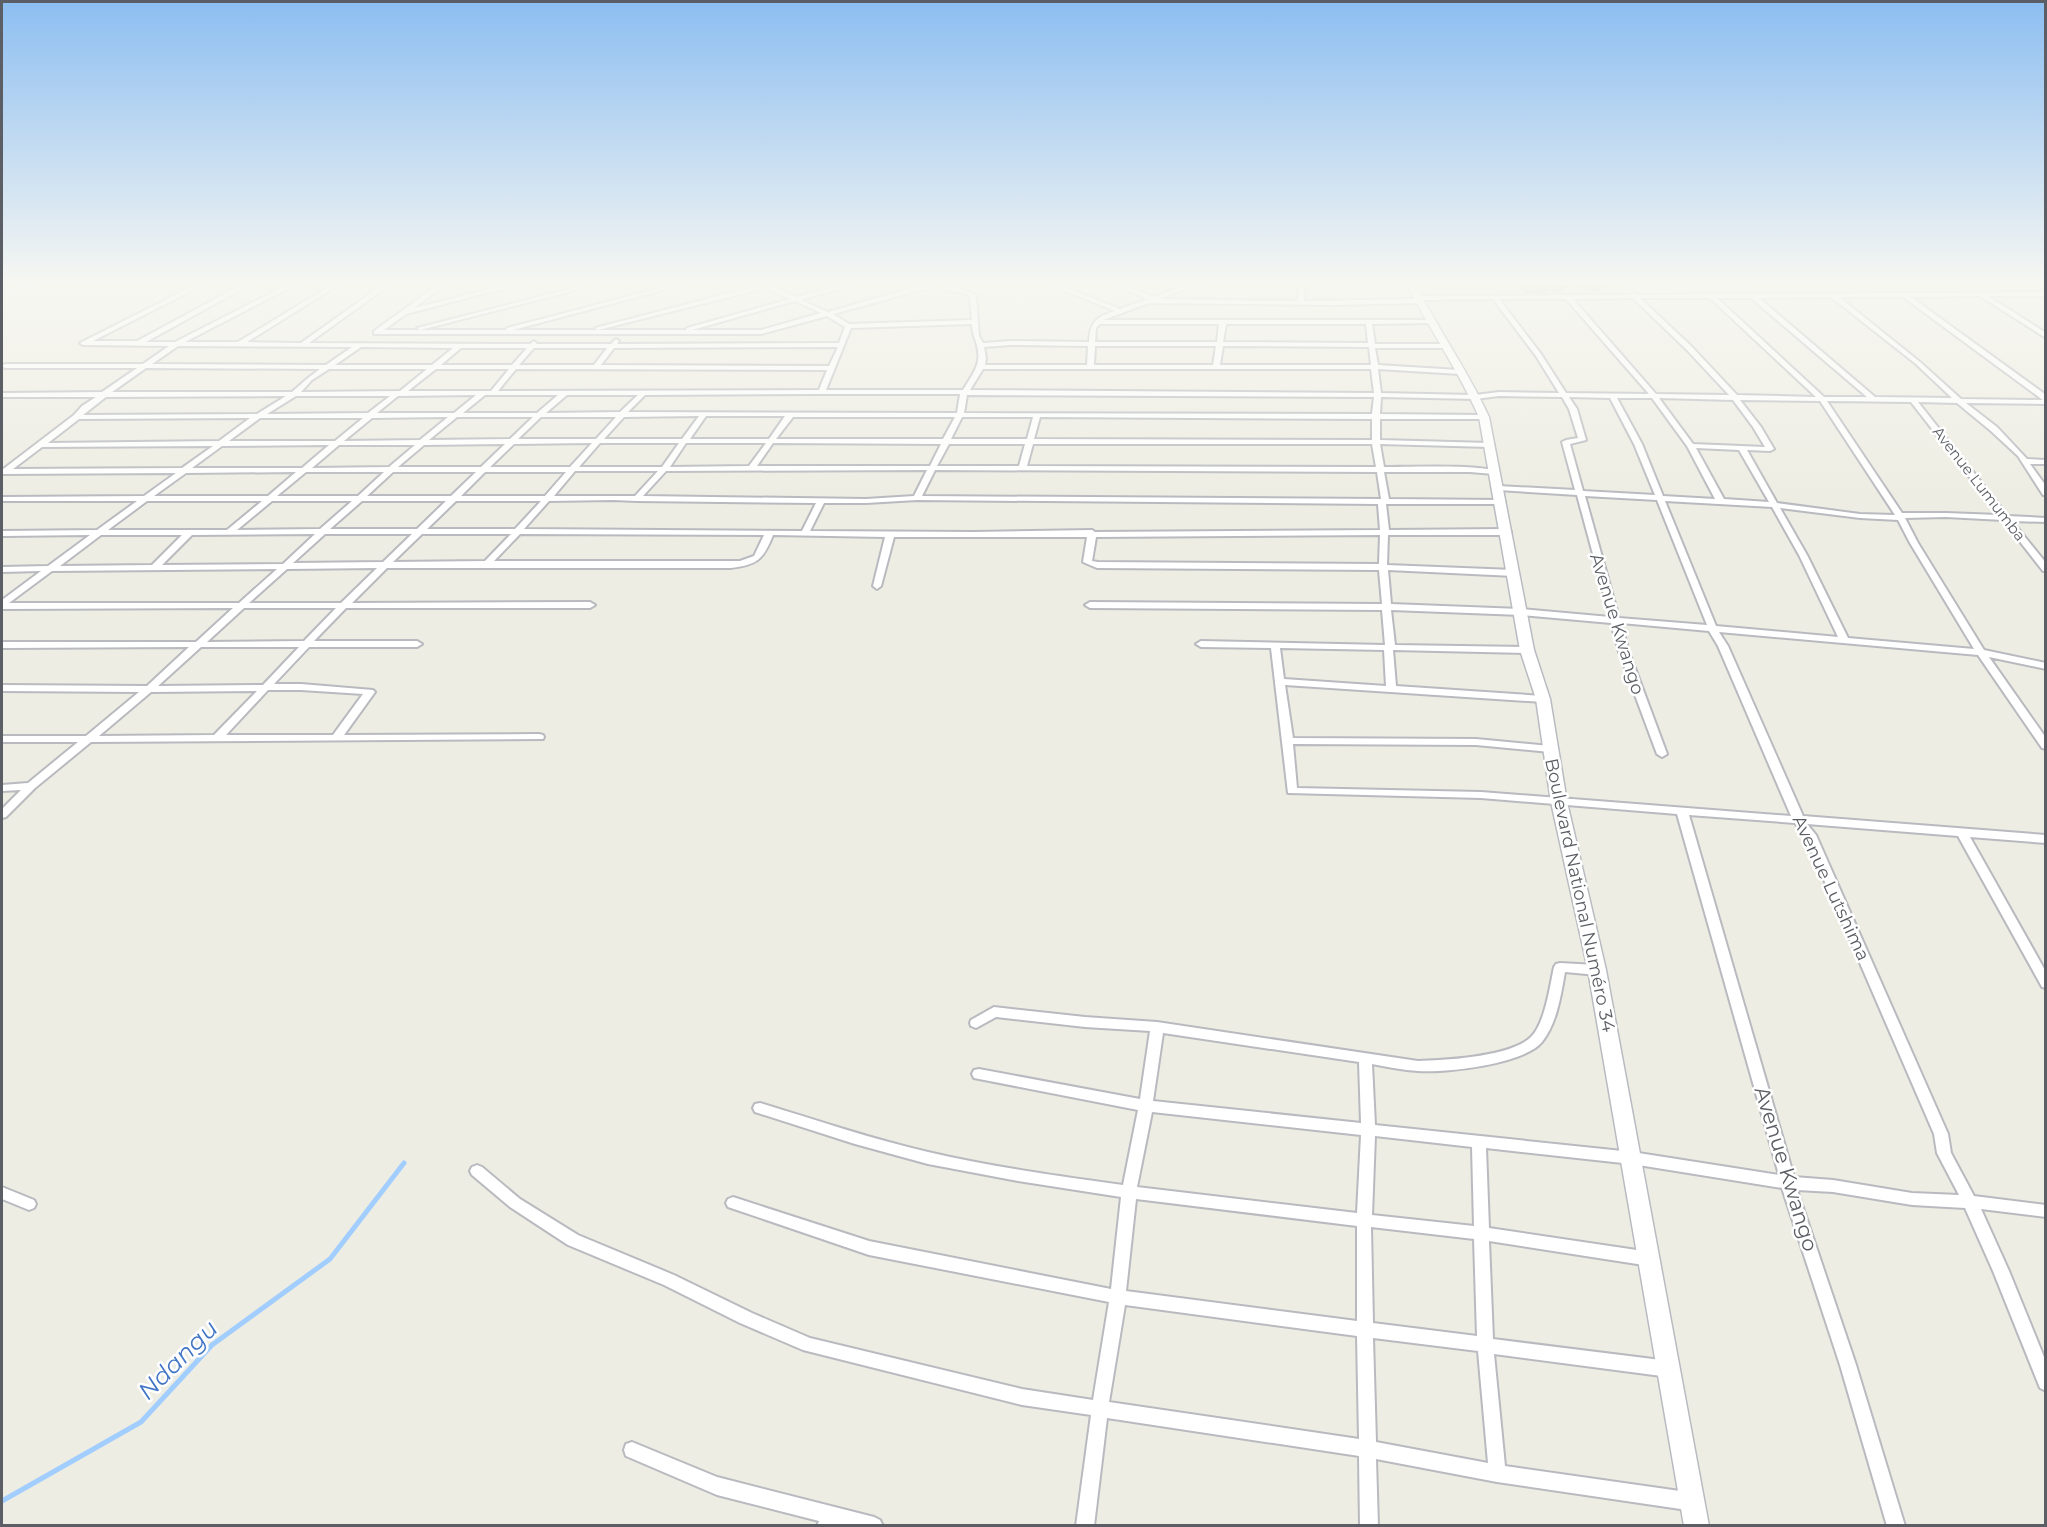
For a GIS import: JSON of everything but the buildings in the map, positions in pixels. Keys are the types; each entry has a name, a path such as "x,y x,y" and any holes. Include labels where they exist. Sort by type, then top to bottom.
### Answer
{"main road":[{"name":"Boulevard National Numéro 34","path":"1450,355 1484,417 1490,445 1527,650 1543,699 1559,802 1597,970 1698,1526"}],"street":[{"path":"4,473 85,408 159,355"},
{"path":"2,605 345,355"},
{"path":"228,533 370,416 449,355"},
{"path":"2,815 31,786 149,689 422,442 488,393 523,355"},
{"path":"595,368 606,355"},
{"path":"821,393 837,355"},
{"path":"917,498 960,414 964,394 981,367 982,355"},
{"path":"1090,367 1091,355"},
{"path":"1216,368 1218,355"},
{"path":"1374,355 1378,394 1376,442 1385,501 1382,503 1385,534 1383,537 1383,567 1391,690"},
{"path":"1538,355 1563,394"},
{"path":"1619,355 1691,446 1721,502"},
{"path":"1691,446 1770,449 1759,428 1695,355"},
{"path":"1776,355 1821,397 1900,517 1981,652 2046,746"},
{"path":"1822,355 1872,398"},
{"path":"1908,355 1994,429 2025,461 2046,494"},
{"path":"1988,355 2025,382 2046,401"},
{"path":"5,366 831,368"},
{"path":"981,367 1375,367 1459,372"},
{"path":"2,395 644,392 1378,394 1475,397 1499,394 1563,394 2046,401"},
{"path":"487,564 644,392"},
{"path":"218,737 344,605 539,415 565,393"},
{"name":"Avenue Kwango","path":"1563,394 1573,409 1582,440 1566,442 1614,621 1636,689 1662,754"},
{"name":"Avenue Lutshima","path":"1611,395 1638,444 1713,630 1723,646 1799,821 1810,835 1941,1134 1944,1153 1970,1202 2001,1271 2046,1383"},
{"name":"Avenue Lumumba","path":"1912,399 2046,568"},
{"path":"76,417 704,414 1484,417"},
{"path":"636,499 664,469 704,414"},
{"path":"751,469 790,414"},
{"path":"1023,469 1037,415"},
{"path":"40,445 512,441 1376,442 1490,445"},
{"path":"1742,448 1803,555 1844,639"},
{"path":"2025,461 2046,462"},
{"path":"4,473 187,470 932,468 1494,472"},
{"path":"1498,488 1774,504 1860,516 2005,517 2046,520"},
{"path":"2,500 549,498 866,501 917,498 1501,502"},
{"path":"804,532 821,500"},
{"path":"2,533 519,531 1385,534 1507,532"},
{"path":"154,568 189,532"},
{"path":"2,568 749,564 759,557 770,532"},
{"path":"1092,533 1087,562 1097,565 1383,567 1514,573"},
{"path":"877,586 890,534"},
{"path":"2,605 590,605"},
{"path":"1090,605 1387,607 1521,612 1981,652 2046,666"},
{"path":"2,645 417,644"},
{"path":"1201,644 1527,650"},
{"path":"1275,646 1288,741 1292,791 1481,795 2046,839"},
{"path":"1281,682 1543,699"},
{"path":"2,688 266,687 370,692 336,738"},
{"path":"2,739 538,737"},
{"path":"1288,741 1476,742 1550,748"},
{"path":"2,788 31,786"},
{"name":"Avenue Kwango","path":"1682,811 1788,1183 1848,1365 1896,1526"},
{"path":"1962,833 2046,984"},
{"path":"976,1023 994,1012 1157,1027 1418,1066 1456,1065 1525,1047 1535,1040 1544,1024 1560,967 1597,970"},
{"path":"1085,1526 1118,1297 1129,1193 1146,1106 1157,1027"},
{"path":"1365,1059 1368,1129 1364,1222 1369,1526"},
{"path":"979,1074 1146,1106 1632,1158 1788,1183 1833,1186 1912,1199 1970,1202 2046,1211"},
{"path":"760,1108 852,1137 950,1163 1129,1193 1364,1222 1484,1234 1650,1259"},
{"path":"1479,1141 1484,1234 1485,1345 1497,1473"},
{"path":"477,1171 515,1203 573,1240 669,1280 746,1318 809,1345 1022,1397 1367,1449 1497,1473 1694,1502"},
{"path":"2,1193 29,1204"},
{"path":"733,1203 869,1248 1118,1297 1669,1369"},
{"path":"632,1450 717,1486 828,1520 874,1526"}],"waterway":[{"name":"Ndangu","path":"2,1501 141,1422 212,1345 330,1259 404,1163"}]}
